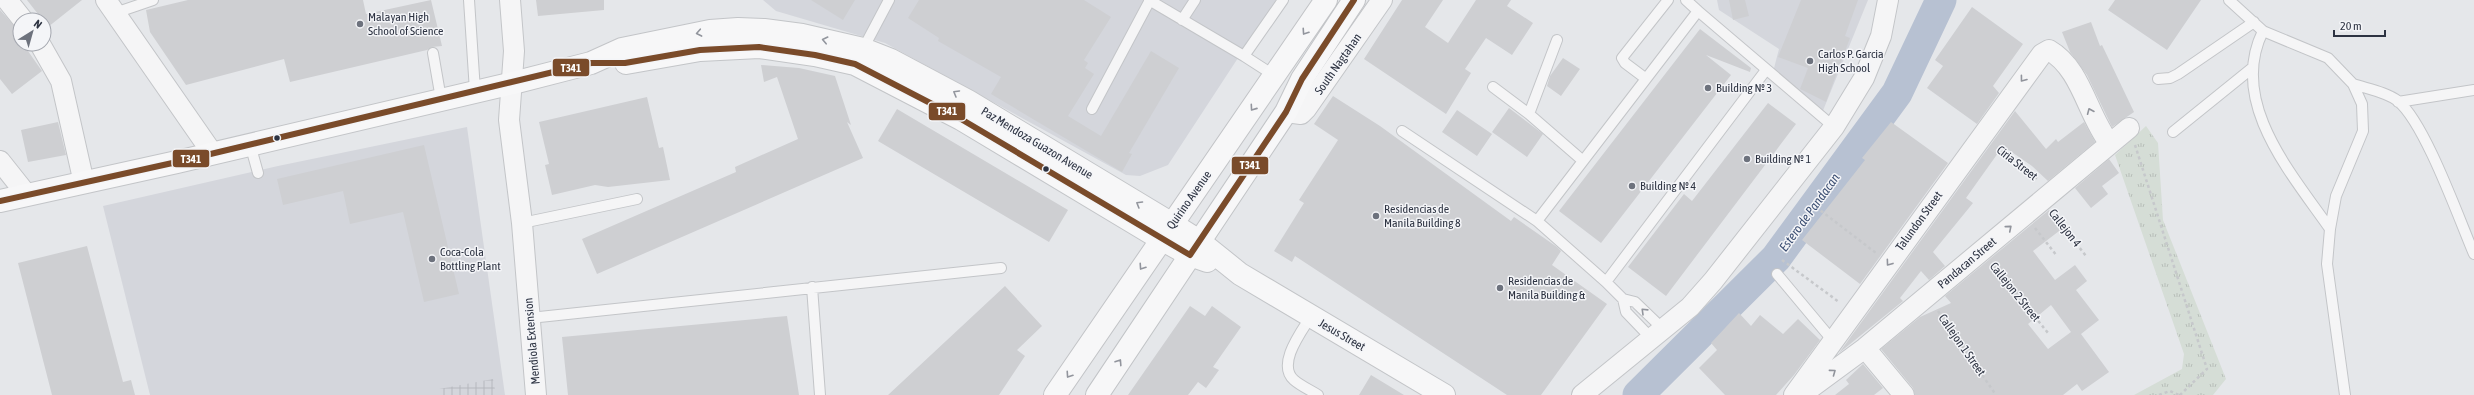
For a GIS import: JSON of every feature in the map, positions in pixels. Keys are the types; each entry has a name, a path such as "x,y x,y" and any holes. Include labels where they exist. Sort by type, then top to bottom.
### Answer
{"main road":[{"name":"Quirino Avenue","path":"1055,395 1326,0"},
{"path":"1097,395 1286,112 1302,80 1354,0"},
{"name":"Paz Mendoza Guazon Avenue","path":"8,196 84,183 513,83 591,63 622,49 710,31 738,29 802,35 859,57 891,60 934,81 1194,248"},
{"name":"Jesus Street","path":"1194,248 1444,395"}],"street":[{"path":"7,0 17,12"},
{"name":"Mendiola Extension","path":"510,0 514,51 513,83 509,120 522,223 536,395"},
{"name":"South Nagtahan","path":"1286,112 1301,114 1306,109 1382,0"},
{"path":"1582,395 1656,333 1690,307 1713,281 1834,127 1864,78 1881,36 1888,0"},
{"path":"110,7 213,154"},
{"name":"Talundon Street","path":"1794,395 1981,135 2042,54 2049,50 2067,66 2081,90 2093,118 2110,144"},
{"path":"45,52 61,81 84,183"},
{"name":"Pandacan Street","path":"1801,395 1865,348 2130,128"},
{"path":"0,161 8,196"},
{"path":"1865,348 1904,395"}],"lane":[{"path":"110,7 153,0"},
{"path":"469,0 475,91"},
{"path":"859,57 889,0"},
{"path":"1092,109 1150,0 1244,56 1279,70"},
{"path":"1182,20 1195,0"},
{"path":"1244,56 1283,0"},
{"path":"1645,78 1624,63 1622,58 1668,0"},
{"path":"1686,0 1834,127"},
{"path":"2229,0 2263,31 2328,58 2353,84 2362,104 2363,131 2336,196 2330,229 2327,264 2345,395"},
{"path":"1537,221 1582,160 1698,11"},
{"path":"2158,79 2170,78 2178,74 2254,22"},
{"path":"2263,31 2255,48 2251,69 2257,107 2276,151 2330,229"},
{"path":"1528,114 1557,40"},
{"path":"433,53 441,99"},
{"path":"2173,132 2251,69"},
{"path":"1606,282 1766,70"},
{"path":"2353,84 2388,95 2407,110 2428,147 2474,254"},
{"path":"1493,87 1528,114 1582,160"},
{"path":"2398,102 2474,90"},
{"path":"1402,131 1537,221 1606,282 1622,299 1626,312 1656,333"},
{"path":"250,144 258,173"},
{"path":"522,223 637,199"},
{"path":"530,318 1001,268"},
{"path":"1777,274 1832,341"},
{"path":"812,287 820,395"},
{"path":"1622,299 1634,302 1656,333"},
{"path":"1311,316 1288,359 1288,372 1294,380 1318,395"}],"path":[{"path":"2130,128 2207,370 2180,395 2170,391 2158,395"},
{"name":"Ciria Street","path":"1981,135 2048,196"},
{"name":"Callejon 4","path":"2048,196 2086,256"},
{"path":"1816,207 1889,262"},
{"path":"2025,215 2057,256"},
{"name":"Callejon 2 Street","path":"1981,252 2048,333"},
{"path":"1782,260 1853,313"},
{"name":"Callejon 1 Street","path":"1927,296 1996,395"}],"shaded area":[{"path":"763,0 1276,0 1168,165 1140,176 1126,175 885,43 776,11"},
{"name":"Carlos P. Garcia High School","path":"1717,0 1868,0 1822,113 1773,72 1779,49 1719,10"},
{"path":"467,127 505,395 150,395 103,206 278,166"},
{"path":"493,379 496,395 440,395 439,389"}],"green space":[{"path":"2146,126 2158,143 2163,220 2226,379 2213,395 2134,395 2182,369 2184,354 2115,155"}],"building":[{"path":"27,0 82,0 52,24 52,12 36,12"},
{"path":"188,0 363,0 366,14 431,0 442,46 432,47 427,50 290,82 284,59 186,85 150,32 146,10"},
{"path":"536,0 604,0 604,10 538,16"},
{"path":"811,0 855,0 843,20"},
{"path":"919,0 1084,0 1111,17 1084,60 1088,63 1085,68 1094,74 1068,116 1101,136 1151,51 1179,68 1129,153 1132,154 1122,172 991,94 1001,77 938,41 939,38 908,18"},
{"path":"1402,0 1443,0 1425,27 1448,43 1476,0 1511,0 1507,6 1533,23 1512,55 1486,38 1465,69 1471,73 1446,114 1364,59"},
{"path":"1729,0 1745,0 1749,16 1733,20"},
{"path":"1801,0 1858,0 1845,36 1850,38 1826,102 1800,89 1808,68 1778,57"},
{"path":"2115,0 2201,0 2167,50 2108,10"},
{"path":"1972,7 2023,44 1993,86 1999,93 1977,124 1927,88 1943,66 1935,60"},
{"path":"0,10 12,23 12,52 29,52 42,71 12,94 0,79"},
{"path":"2091,22 2100,46 2102,45 2134,112 2112,127 2087,75 2070,52 2062,32"},
{"path":"1700,29 1751,68 1750,72 1706,55 1731,75 1601,243 1559,211"},
{"path":"1563,58 1580,69 1561,96 1547,86 1550,76"},
{"path":"761,65 799,68 835,76 851,125 847,122 863,158 597,274 582,239 736,172 735,167 798,139 777,77 764,82"},
{"path":"1333,96 1380,126 1511,221 1514,217 1557,247 1561,251 1552,265 1607,304 1541,395 1507,395 1295,256 1292,262 1274,251 1304,203 1299,200 1338,140 1314,124"},
{"path":"647,97 659,148 663,147 670,180 608,187 595,185 552,195 545,165 549,164 539,122"},
{"path":"1768,103 1796,124 1666,296 1628,267 1684,194 1692,201"},
{"path":"1509,108 1543,134 1527,157 1492,132"},
{"path":"897,109 1068,210 1049,242 878,141"},
{"path":"1457,110 1492,134 1477,156 1442,132"},
{"path":"2015,111 2046,149 2056,139 2058,142 2084,122 2095,142 2048,181 2032,166 2003,146 1966,198 1973,203 1933,252 1945,266 1929,280 1921,271 1900,298 1903,301 1839,353"},
{"path":"58,122 66,155 28,162 21,130"},
{"path":"1891,122 1948,163 1860,284 1802,240 1865,160 1862,158"},
{"name":"Coca-Cola Bottling Plant","path":"424,145 459,294 424,302 403,212 350,224 343,191 283,205 277,179"},
{"path":"2109,159 2119,173 2102,186 2108,194 2091,208 2075,188"},
{"path":"2049,210 2063,228 2033,251 2055,280 2075,265 2087,281 2076,290 2099,320 2081,334 2109,372 2082,391 2077,384 2063,395 1915,395 1913,388 1881,349 1920,317 1951,303 1945,296","holes":["2051,305 2071,332 2048,349 2028,324"]},
{"path":"87,246 123,382 131,380 135,395 52,395 18,263"},
{"path":"1005,286 1042,326 1017,350 1025,356 999,395 888,395"},
{"path":"1190,306 1205,316 1212,306 1241,327 1213,367 1219,370 1206,388 1198,382 1188,395 1128,395"},
{"path":"1739,313 1751,326 1760,315 1783,334 1798,319 1820,340 1794,375 1776,395 1725,395 1699,368 1717,350 1711,343"},
{"path":"787,316 799,395 568,395 562,337"},
{"path":"1863,364 1883,388 1874,395 1835,395 1849,384 1846,380"},
{"path":"1371,375 1404,395 1359,395"}],"waterway":[{"name":"Estero de Pandacan","path":"1638,395 1776,258 1897,93 1941,0"}],"transit line":[{"name":"T341","path":"0,201 177,162 591,63 625,63 700,50 759,47 815,55 855,64 961,119 1190,255 1286,112 1302,79 1354,0"}],"place":[{"name":"Malayan High School of Science","path":"360,24"},
{"name":"Carlos P. Garcia High School","path":"1810,61"},
{"name":"Building № 3","path":"1708,88"},
{"name":"Building № 1","path":"1747,159"},
{"name":"Building № 4","path":"1632,186"},
{"name":"Residencias de Manila Building 8","path":"1376,216"},
{"name":"Coca-Cola Bottling Plant","path":"432,259"},
{"name":"Residencias de Manila Building &","path":"1500,288"}]}
